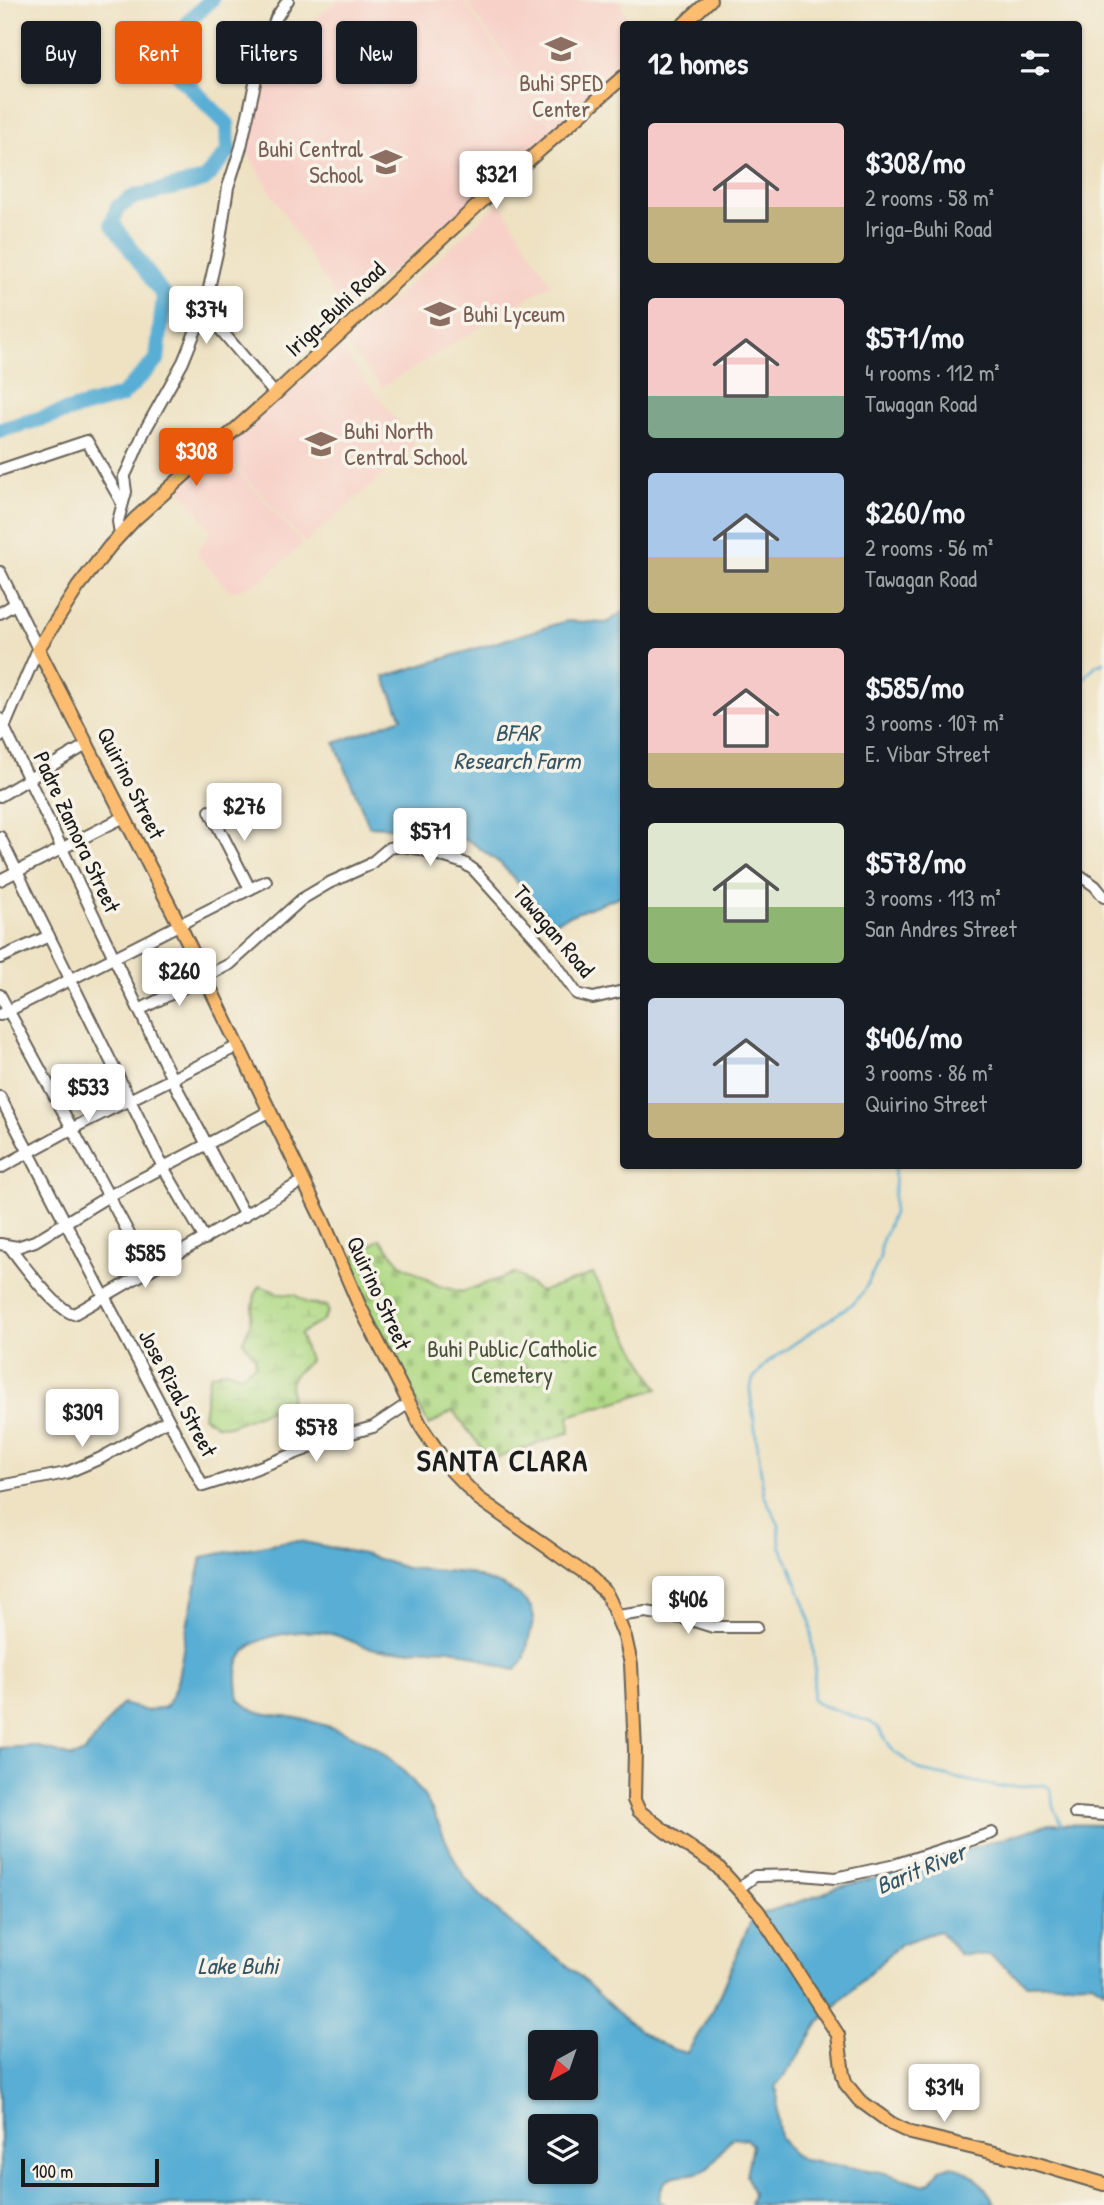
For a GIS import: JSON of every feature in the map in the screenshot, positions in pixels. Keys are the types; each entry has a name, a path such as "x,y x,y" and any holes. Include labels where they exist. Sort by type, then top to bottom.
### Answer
{"main road":[{"path":"687,21 710,0"},
{"name":"Iriga-Buhi Road","path":"38,649 78,587 120,534 275,394 418,259 620,80"},
{"name":"Quirino Street","path":"38,649 179,924 270,1111 360,1307 409,1403 438,1451 469,1490 516,1527 588,1576 606,1593 625,1637 631,1664 635,1750 634,1800 639,1811 716,1865 758,1911 838,2035 846,2084 859,2100 892,2124 911,2133 1024,2160 1104,2184"}],"street":[{"path":"120,534 118,521 126,492 124,477 135,450 183,362 204,310 220,240 228,187 241,147 259,65 276,18 288,0"},
{"path":"204,310 275,394"},
{"path":"0,470 87,441 122,503"},
{"path":"0,572 38,649 2,727"},
{"path":"0,613 15,604"},
{"name":"Padre Zamora Street","path":"2,727 172,1079 244,1216"},
{"path":"0,796 88,744"},
{"path":"210,811 250,889"},
{"path":"0,880 124,817"},
{"path":"0,837 163,1167 205,1239"},
{"name":"Tawagan Road","path":"139,1010 230,964 302,899 369,865 388,848 402,846 464,863 474,870 546,951 577,994 593,998 620,992"},
{"path":"1082,877 1104,897"},
{"path":"4,1013 265,881"},
{"path":"0,958 49,936"},
{"path":"0,995 4,1013 73,1128 107,1197 148,1269"},
{"path":"0,1168 238,1045"},
{"name":"Jose Rizal Street","path":"0,1097 203,1486 373,1427 409,1403"},
{"path":"5,1245 17,1247 36,1241 64,1221 107,1197 270,1111"},
{"path":"5,1245 65,1311 78,1312 303,1181"},
{"path":"0,1486 66,1472 101,1458 168,1420"},
{"path":"617,1616 646,1612 688,1619 713,1628 757,1628"},
{"path":"1074,1813 1104,1815"},
{"path":"738,1889 755,1876 802,1875 835,1878 891,1866 992,1833"}],"shaded area":[{"name":"Buhi Central School","path":"338,0 462,0 556,130 344,312 245,149 264,84 322,84 322,21 313,21"},
{"name":"Buhi SPED Center","path":"465,0 619,0 630,21 620,21 620,71 557,129"},
{"name":"Buhi Lyceum","path":"500,202 551,284 382,387 345,343"},
{"name":"Buhi North Central School","path":"340,347 416,446 305,543 221,450"},
{"path":"220,451 303,544 259,582 230,592 197,554 211,530 178,487"}],"green space":[{"name":"Buhi Public/Catholic Cemetery","path":"380,1239 401,1264 439,1286 462,1292 516,1273 540,1292 593,1274 658,1389 569,1416 570,1432 491,1460 453,1411 429,1425 381,1339 344,1263"},
{"path":"260,1286 280,1294 295,1295 307,1303 327,1306 328,1312 322,1321 300,1334 309,1360 292,1378 289,1402 230,1426 216,1425 203,1416 209,1378 226,1370 241,1375 256,1364 255,1357 243,1341 250,1325 255,1295"}],"water":[{"name":"BFAR Research Farm","path":"620,614 620,896 553,922 501,864 471,842 423,829 369,826 335,743 402,718 384,677 566,621 606,623"},
{"name":"Lake Buhi","path":"299,1541 363,1554 406,1568 468,1573 518,1594 531,1607 534,1617 524,1660 516,1670 450,1649 384,1650 365,1647 325,1633 300,1632 261,1640 244,1653 237,1669 239,1699 259,1712 297,1718 346,1733 389,1758 408,1775 424,1796 463,1875 482,1897 569,1967 624,2018 670,2048 687,2053 714,2008 753,1916 839,1887 1049,1824 1104,1825 1104,1990 1092,1982 1026,1984 990,1955 960,1954 939,1931 900,1944 820,2021 794,2063 775,2087 778,2092 777,2117 780,2137 792,2153 803,2160 881,2172 925,2185 931,2182 940,2169 958,2167 974,2176 996,2205 750,2205 753,2194 746,2175 752,2145 746,2139 734,2137 708,2168 666,2181 659,2198 664,2205 0,2205 0,1748 35,1746 72,1757 84,1753 123,1704 147,1711 166,1707 178,1679 202,1557"}],"waterway":[{"path":"0,430 121,396 157,360 164,296 112,223 118,207 134,197 204,180 228,152 227,124 180,77 174,49 189,21 211,0"},
{"path":"1082,681 1096,665 1104,662"},
{"path":"895,1169 893,1213 881,1244 880,1259 864,1291 852,1304 769,1361 753,1379 750,1391 764,1495 779,1525 780,1546 810,1619 815,1668 812,1700 878,1727 894,1752 922,1771 999,1787 1045,1785 1051,1789 1053,1807 1062,1826"}],"place":[{"name":"Buhi SPED Center","path":"561,49"},
{"name":"Buhi Central School","path":"386,162"},
{"name":"Buhi Lyceum","path":"440,314"},
{"name":"Buhi North Central School","path":"321,444"}],"district":[{"name":"SANTA CLARA","path":"503,1461"}],"water label":[{"name":"Barit River","path":"921,1869"}]}
